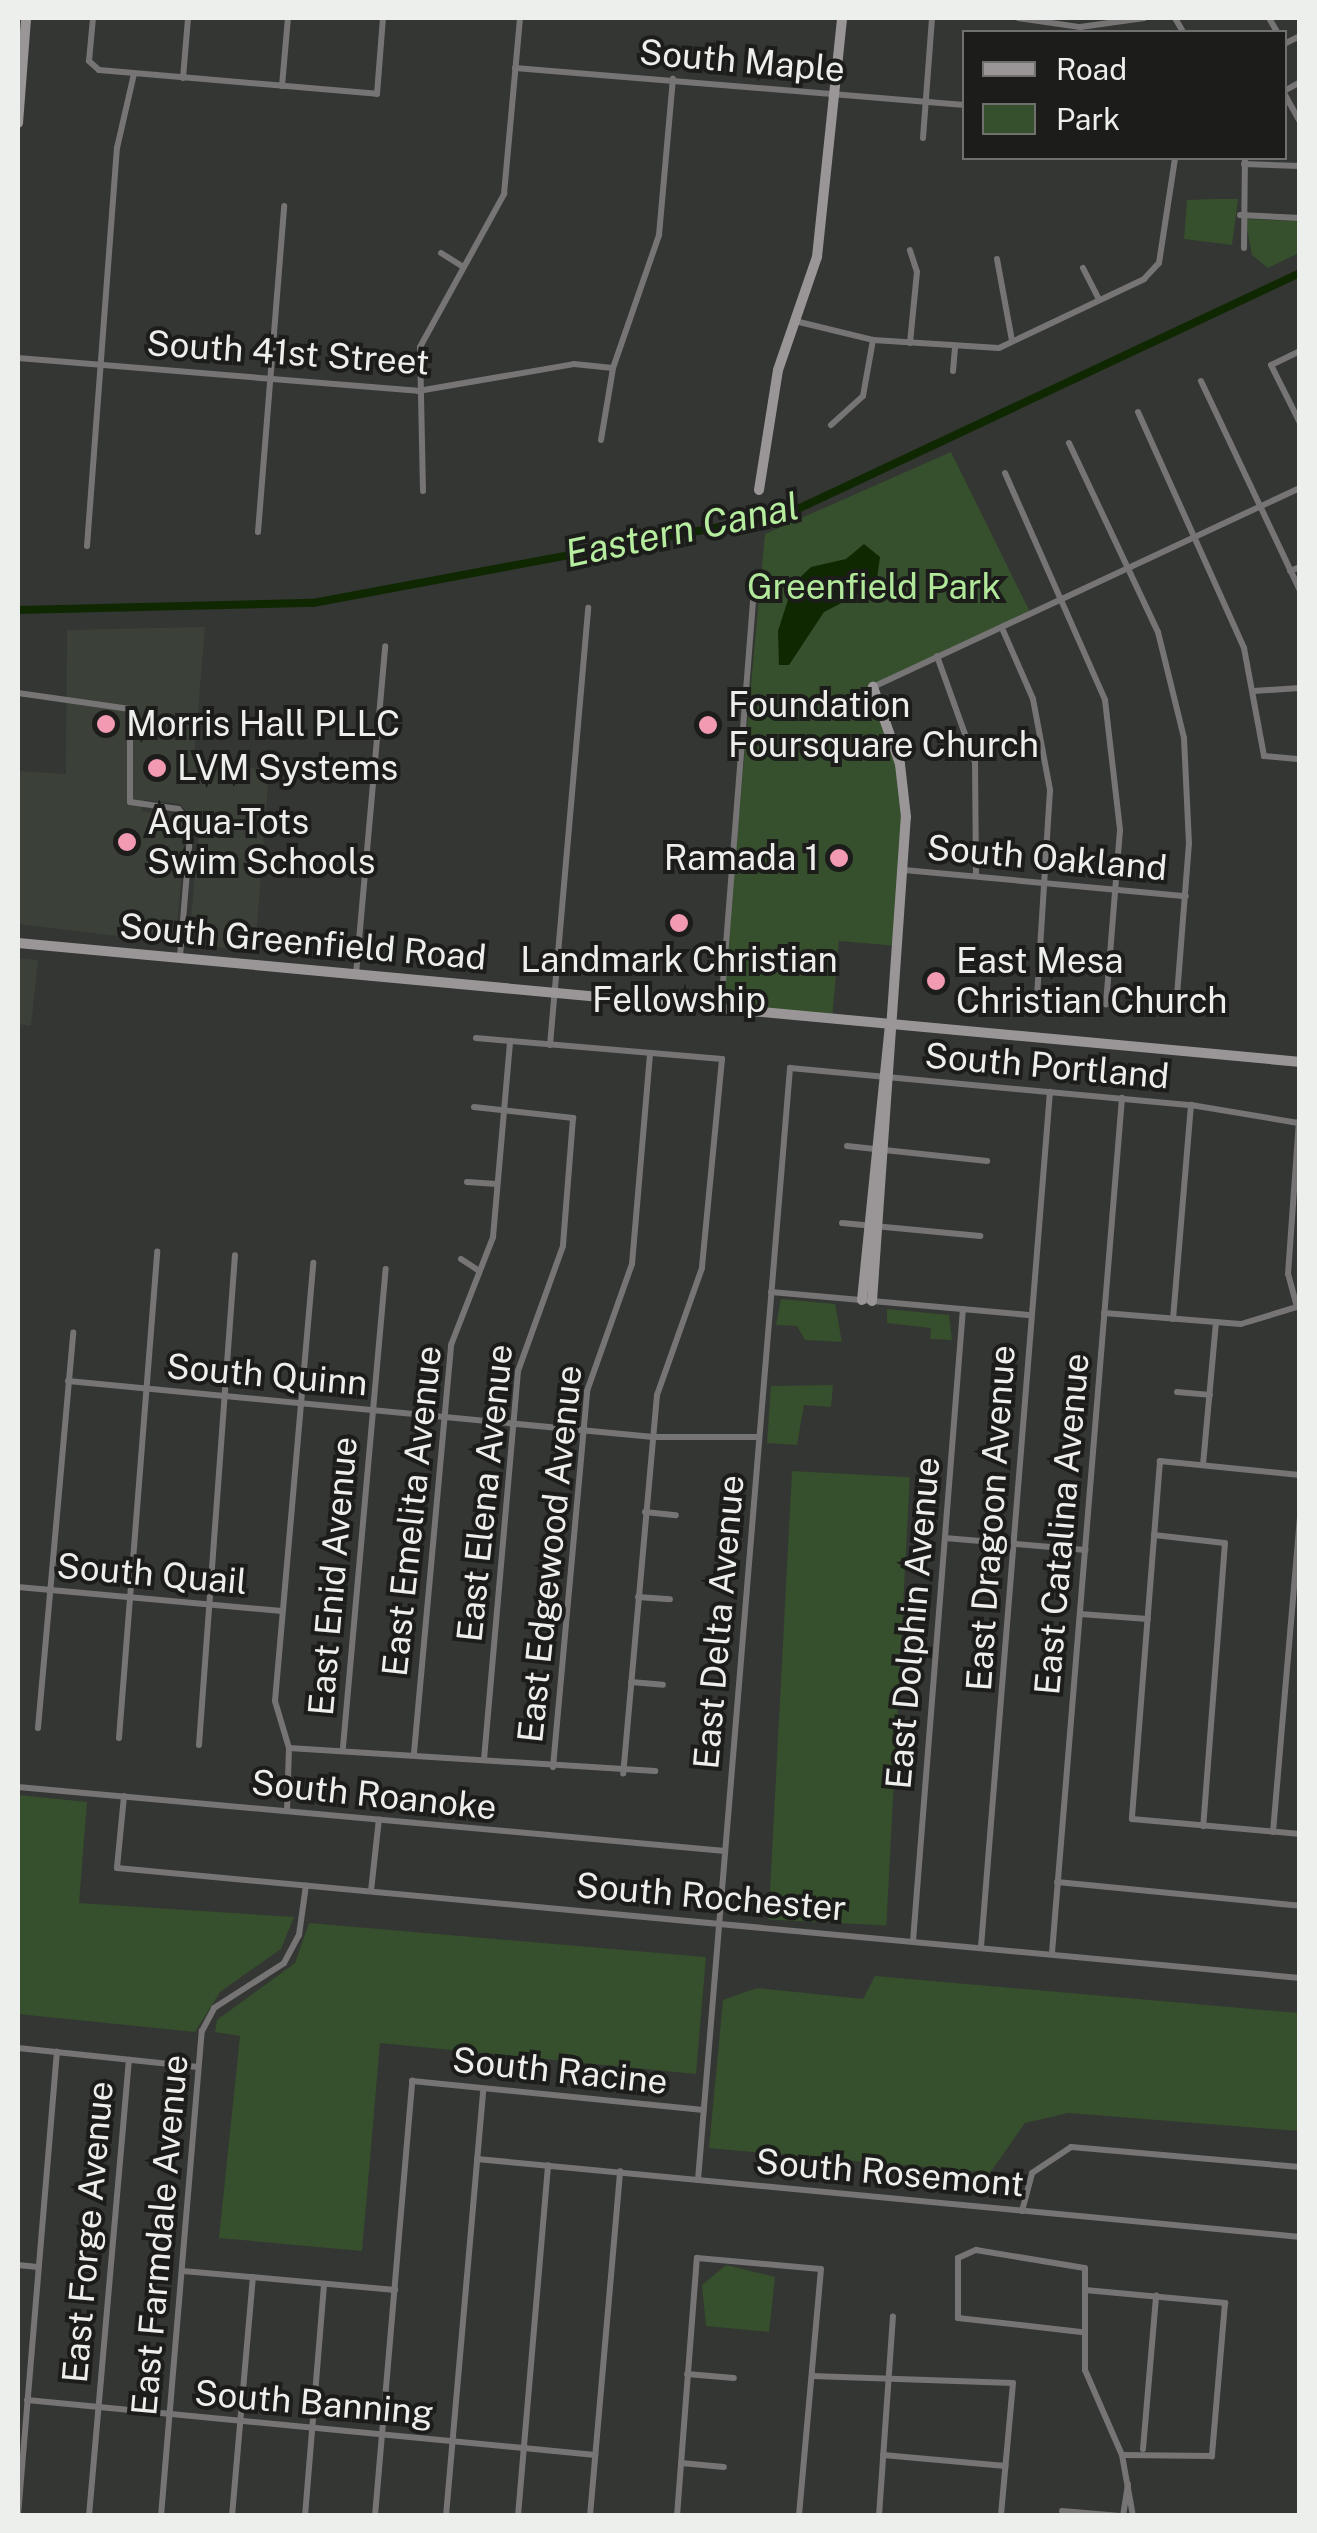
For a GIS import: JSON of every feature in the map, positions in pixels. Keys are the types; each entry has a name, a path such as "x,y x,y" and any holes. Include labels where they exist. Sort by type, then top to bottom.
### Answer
{"main road":[{"path":"18,124 26,18"},
{"path":"759,490 778,370 817,257 842,18"},
{"path":"867,1300 904,870 906,789 873,687"},
{"name":"South Greenfield Road","path":"18,943 1300,1062"}],"street":[{"path":"92,18 92,68 377,94 383,18"},
{"path":"183,78 188,18"},
{"path":"282,86 288,18"},
{"path":"423,491 418,391 425,330 504,194 520,18"},
{"path":"922,138 932,18"},
{"path":"1018,20 1109,26 1144,18"},
{"name":"South Maple","path":"515,68 962,105"},
{"path":"87,546 118,148 134,74"},
{"path":"602,440 613,368 660,234 674,80"},
{"path":"1287,98 1300,122"},
{"path":"795,320 873,340 910,344 954,348 1012,341 1100,300 1158,264 1176,160"},
{"path":"1244,248 1240,215 1245,161 1300,166"},
{"path":"258,532 284,206"},
{"path":"1240,215 1300,218"},
{"path":"910,250 917,272 910,344"},
{"path":"442,254 462,266"},
{"path":"997,259 1012,341"},
{"path":"1083,268 1100,300"},
{"path":"831,426 862,396 873,340"},
{"path":"954,348 954,370"},
{"path":"1300,351 1271,365 1300,423"},
{"name":"South 41st Street","path":"18,358 418,391 574,364 613,368"},
{"path":"1202,381 1300,590"},
{"path":"1138,412 1198,537 1244,648 1264,756 1300,759"},
{"path":"1069,443 1158,632 1184,738 1186,896 1176,1010"},
{"path":"1006,472 1064,598 1108,714 1119,792 1117,890 1106,1004"},
{"path":"873,687 1300,488"},
{"path":"1290,572 1300,567"},
{"path":"721,1009 753,601"},
{"path":"550,1045 588,608"},
{"path":"1002,628 1043,742 1047,883 1037,996"},
{"path":"356,976 386,646"},
{"path":"937,656 975,762 976,876"},
{"path":"1253,692 1300,688"},
{"path":"18,692 116,701 130,710 130,802 178,810 191,822 180,959"},
{"name":"South Oakland","path":"904,870 1186,896"},
{"path":"476,1038 722,1059 702,1268 660,1380 623,1773"},
{"name":"East Emelita Avenue","path":"414,1754 451,1345 493,1237 510,1041"},
{"name":"East Edgewood Avenue","path":"553,1767 582,1430 591,1365 632,1264 650,1054"},
{"name":"South Portland","path":"790,1068 1190,1105 1299,1121"},
{"name":"East Delta Avenue","path":"698,2180 790,1068"},
{"name":"East Dragoon Avenue","path":"981,1947 1050,1092"},
{"name":"East Catalina Avenue","path":"1052,1953 1122,1098"},
{"path":"1174,1319 1190,1105"},
{"path":"474,1107 504,1111"},
{"name":"East Elena Avenue","path":"484,1760 512,1423 522,1349 563,1246 574,1118 504,1111"},
{"path":"1104,1313 1216,1323 1265,1322 1298,1306 1288,1274 1299,1121"},
{"path":"847,1146 987,1161"},
{"path":"466,1182 497,1184"},
{"path":"842,1223 980,1236"},
{"path":"119,1738 158,1251"},
{"path":"200,1745 205,1605 235,1255"},
{"path":"460,1259 478,1270"},
{"path":"287,1811 289,1748 275,1700 312,1263"},
{"name":"East Enid Avenue","path":"343,1747 386,1269"},
{"path":"771,1292 1031,1315"},
{"name":"East Dolphin Avenue","path":"912,1941 963,1309"},
{"path":"1204,1466 1216,1323"},
{"path":"38,1728 73,1333"},
{"name":"South Quinn","path":"68,1381 653,1436 759,1437"},
{"path":"1177,1392 1210,1394"},
{"path":"1300,1475 1160,1461 1132,1819 1300,1834"},
{"path":"645,1512 676,1515"},
{"path":"1273,1832 1300,1517"},
{"path":"1154,1535 1225,1542 1202,1826"},
{"path":"945,1538 1085,1550"},
{"name":"South Quail","path":"18,1587 282,1611"},
{"path":"638,1597 670,1600"},
{"path":"1080,1614 1148,1619"},
{"path":"631,1682 663,1685"},
{"path":"289,1748 343,1747 623,1773 654,1771"},
{"name":"South Roanoke","path":"18,1787 725,1851"},
{"name":"South Rochester","path":"124,1796 116,1868 1300,1978"},
{"path":"371,1890 378,1819"},
{"path":"1058,1882 1300,1906"},
{"name":"East Farmdale Avenue","path":"161,2516 202,2032 214,2008 284,1964 299,1935 306,1885"},
{"path":"18,2048 198,2068"},
{"path":"18,2514 56,2052"},
{"name":"East Forge Avenue","path":"89,2516 129,2060"},
{"name":"South Racine","path":"395,2290 412,2082 704,2110"},
{"path":"446,2516 482,2089"},
{"path":"1022,2211 1032,2174 1071,2147 1300,2167"},
{"name":"South Rosemont","path":"476,2159 1300,2237"},
{"path":"518,2516 548,2165"},
{"path":"590,2516 620,2171"},
{"path":"1081,2332 962,2321 953,2308 956,2268 968,2250 1076,2260 1087,2273 1081,2332 1086,2370 1122,2455 1133,2516"},
{"path":"677,2516 698,2258 821,2270 799,2516"},
{"path":"18,2265 38,2267"},
{"path":"183,2271 395,2290 375,2516"},
{"path":"232,2516 253,2277"},
{"path":"305,2516 324,2284"},
{"path":"1085,2290 1224,2303 1212,2456 1143,2450 1122,2455"},
{"path":"1143,2450 1156,2296"},
{"path":"879,2516 894,2316"},
{"path":"687,2374 734,2378"},
{"path":"812,2376 888,2383 1013,2383 1001,2516"},
{"name":"South Banning","path":"27,2400 595,2455"},
{"path":"883,2455 1006,2466"},
{"path":"681,2463 724,2467"},
{"path":"1062,2510 1122,2516 1128,2482"}],"shaded area":[{"path":"864,544 880,557 876,585 824,612 789,665 779,665 778,631 793,584 811,567 846,559"},
{"path":"205,627 194,760 269,770 255,952 189,943 199,826 180,804 144,800 142,811 187,822 175,943 18,924 18,771 66,774 67,630"},
{"path":"18,958 38,960 31,1026 18,1024"}],"green space":[{"path":"1238,199 1232,245 1184,239 1187,200"},
{"path":"1245,219 1299,221 1299,253 1268,268 1252,255"},
{"name":"Greenfield Park","path":"951,452 1031,614 873,687 906,789 898,946 839,941 832,1019 721,1009 765,534"},
{"path":"781,1299 835,1304 842,1342 805,1340 797,1326 776,1325"},
{"path":"887,1309 949,1315 952,1340 930,1339 931,1328 887,1323"},
{"path":"833,1385 831,1407 804,1405 797,1445 767,1443 771,1386"},
{"path":"792,1471 910,1477 886,1926 769,1919"},
{"path":"18,1795 87,1802 79,1903 294,1917 281,1949 220,1992 195,2032 18,2014"},
{"path":"309,1923 706,1957 696,2074 380,2043 362,2251 219,2238 240,2036 215,2032 217,2020 295,1963"},
{"path":"875,1976 1299,2013 1299,2131 1068,2113 1025,2123 990,2173 709,2148 723,2000 757,1988 863,1999"},
{"path":"726,2265 775,2277 769,2332 706,2326 702,2285"}],"waterway":[{"name":"Eastern Canal","path":"18,610 313,603 785,515 1300,273"}],"place":[{"name":"Morris Hall PLLC","path":"106,724"},
{"name":"Foundation Foursquare Church","path":"708,725"},
{"name":"LVM Systems","path":"157,768"},
{"name":"Aqua-Tots Swim Schools","path":"127,842"},
{"name":"Ramada 1","path":"839,858"},
{"name":"Landmark Christian Fellowship","path":"679,923"},
{"name":"East Mesa Christian Church","path":"936,981"}]}
